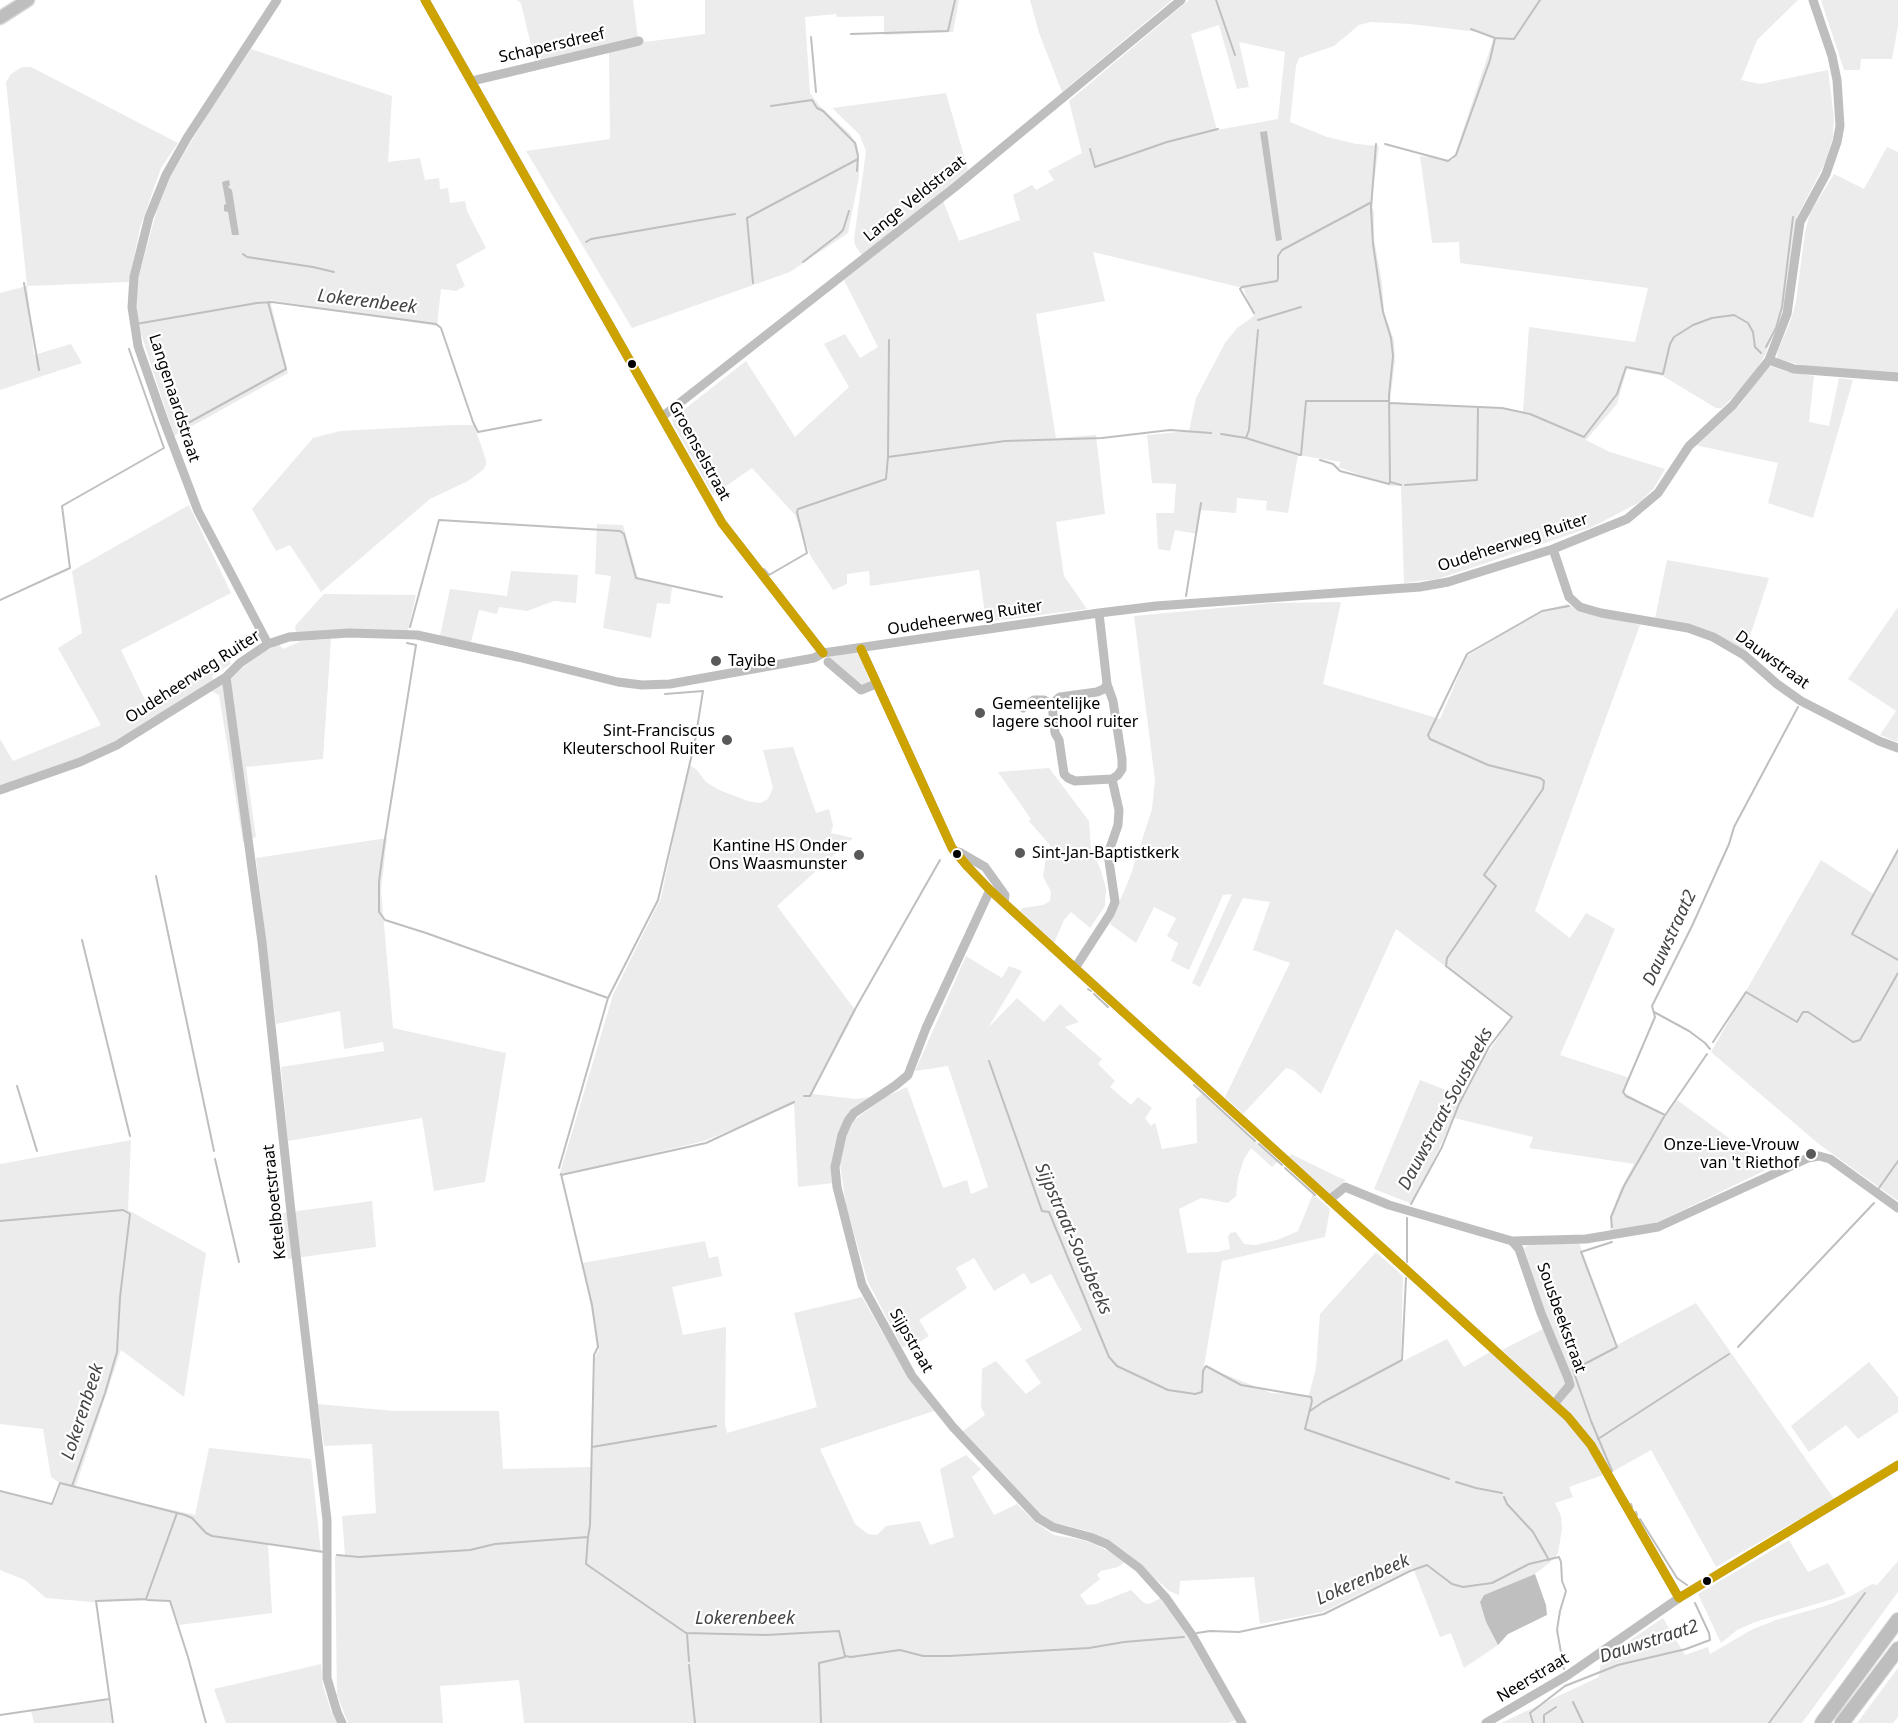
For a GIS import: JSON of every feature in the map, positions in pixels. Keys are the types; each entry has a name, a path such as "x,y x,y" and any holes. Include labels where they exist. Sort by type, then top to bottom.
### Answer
{"highway":[{"path":"1822,1723 1898,1620"},
{"path":"1842,1723 1898,1648"}],"main road":[{"path":"0,18 28,0"}],"street":[{"name":"Langenaardstraat","path":"268,644 198,511 138,346 132,308 134,277 149,217 166,175 187,138 277,0"},
{"name":"Groenselstraat","path":"425,0 723,524 826,658"},
{"name":"Lange Veldstraat","path":"663,416 947,194 1181,0"},
{"name":"Oudeheerweg Ruiter","path":"0,790 80,762 117,745 226,676 240,663 268,644 289,637 349,633 417,635 618,682 642,685 670,684 814,658 826,658 861,649 1099,613 1156,606 1420,587 1448,582 1553,549 1627,519 1658,493 1689,446 1733,405 1769,360 1788,314 1800,222 1826,174 1840,126 1837,80 1832,56 1813,0"},
{"name":"Schapersdreef","path":"472,81 639,41"},
{"path":"1769,360 1794,369 1898,377"},
{"name":"Dauwstraat","path":"1553,549 1569,597 1580,607 1601,613 1688,628 1713,637 1744,655 1777,684 1801,701 1879,741 1898,748"},
{"path":"1052,704 1055,733 1059,740 1064,774 1076,781 1112,779 1118,776 1122,769 1122,759 1113,701 1107,684 1099,613"},
{"path":"861,649 952,848 1004,903 1568,1417 1591,1445 1679,1598"},
{"path":"826,658 861,690 876,684"},
{"name":"Ketelboetstraat","path":"226,676 262,942 327,1520 327,1678 342,1723"},
{"path":"1052,704 1060,697 1097,692 1104,689 1107,684"},
{"path":"1023,708 1034,700 1044,700 1052,704"},
{"path":"1075,968 1110,914 1115,902 1108,854 1118,825 1112,779"},
{"path":"952,848 985,867 1005,896 1004,903"},
{"name":"Sijpstraat","path":"990,890 926,1028 908,1075 896,1086 854,1113 848,1120 842,1135 835,1167 837,1187 862,1285 912,1376 952,1427 1038,1518 1053,1527 1090,1537 1119,1551 1139,1568 1166,1598 1192,1635 1242,1723"},
{"name":"Sousbeekstraat","path":"1329,1200 1345,1187 1352,1188 1389,1205 1512,1241 1586,1239 1658,1227 1808,1158 1819,1156 1830,1159 1898,1208"},
{"name":"Sousbeekstraat","path":"1512,1241 1519,1249 1541,1313 1570,1385 1554,1404"},
{"name":"Neerstraat","path":"1486,1723 1568,1675 1679,1598 1898,1466"}],"shaded area":[{"path":"517,0 633,0 638,38 535,62 521,3"},
{"path":"705,0 959,0 953,32 884,35 884,16 837,17 836,14 805,17 810,93 857,144 859,177 848,233 790,272 632,328 526,151 610,139 609,52 645,42 705,34"},
{"path":"1030,0 1172,0 1062,92 1039,33"},
{"path":"1189,0 1798,0 1757,40 1741,80 1760,84 1828,70 1834,117 1833,137 1826,161 1797,217 1784,310 1764,357 1748,382 1722,408 1716,408 1663,376 1627,369 1617,404 1586,440 1610,452 1665,469 1654,488 1640,502 1592,527 1437,579 1404,583 1401,486 1391,486 1338,467 1341,462 1298,455 1288,513 1266,510 1267,501 1237,498 1236,513 1201,510 1197,534 1175,530 1170,551 1158,549 1156,513 1174,513 1176,484 1152,483 1147,435 1189,431 1196,398 1225,343 1237,328 1254,316 1243,288 1093,252 1105,301 1036,314 1056,438 1096,435 1105,514 1056,522 1064,576 1087,609 986,622 979,570 870,586 869,571 847,574 847,584 833,590 810,555 795,515 752,468 713,495 672,419 746,361 795,437 849,387 824,344 845,334 860,358 878,347 844,280 943,201 959,241 1020,220 1013,195 1032,185 1036,190 1054,180 1048,171 1082,153 1069,101","holes":["1371,22 1478,32 1494,37 1453,160 1420,156 1432,243 1459,242 1460,263 1648,288 1635,342 1529,327 1523,412 1504,408 1390,402 1395,360 1394,340 1384,312 1382,283 1374,239 1374,212 1371,204 1379,146 1356,144 1327,137 1290,122 1296,66 1299,58 1334,46 1359,25","1219,25 1237,89 1249,87 1239,42 1285,52 1278,119 1217,130 1191,34"]},
{"path":"1821,0 1898,0 1898,26 1892,59 1861,59 1860,70 1844,70"},
{"path":"251,49 392,96 388,162 420,158 425,180 439,178 440,189 448,188 450,203 465,201 467,211 486,248 456,265 465,286 456,291 441,289 437,326 270,300 288,373 174,436 137,321 138,279 157,210 170,177 212,107"},
{"path":"22,67 31,67 178,143 161,168 140,228 129,282 27,286 6,82 11,74"},
{"path":"946,93 968,170 863,257 854,239 866,151 859,134 832,108"},
{"path":"1267,131 1282,240 1276,241 1260,132"},
{"path":"1887,147 1898,152 1898,374 1814,368 1781,360 1777,357 1778,350 1791,320 1796,301 1805,232 1810,213 1834,174 1864,189"},
{"path":"229,180 228,187 232,190 239,235 232,235 228,212 224,211 226,204 222,182"},
{"path":"27,286 34,355 71,344 82,363 0,390 0,293"},
{"path":"1771,366 1788,372 1814,376 1809,422 1829,426 1839,378 1853,380 1813,518 1768,503 1778,463 1695,445 1739,406 1767,368"},
{"path":"474,425 486,460 483,470 468,481 430,499 321,592 290,545 276,551 252,509 313,438 340,431"},
{"path":"189,505 231,593 121,650 145,700 228,655 231,664 212,676 216,687 265,651 279,644 283,649 301,641 331,639 323,759 246,767 256,837 243,842 219,695 211,691 89,754 0,786 0,739 13,761 101,725 58,648 82,633 72,571"},
{"path":"597,524 623,525 638,578 672,587 670,604 657,603 651,638 603,628 611,576 595,574"},
{"path":"1667,560 1769,578 1745,651 1713,633 1686,623 1655,618"},
{"path":"511,571 578,575 576,603 554,601 527,611 499,607 497,614 479,610 471,642 440,636 450,589 507,596"},
{"path":"324,594 416,595 408,631 296,632 295,626"},
{"path":"1341,602 1323,684 1440,719 1467,656 1541,611 1567,604 1580,611 1640,625 1535,911 1570,938 1586,913 1615,929 1560,1055 1630,1078 1624,1092 1665,1117 1677,1100 1770,1168 1654,1224 1610,1232 1611,1216 1620,1190 1634,1164 1529,1148 1533,1137 1454,1118 1412,1204 1374,1189 1420,1080 1464,1097 1485,1057 1512,1017 1396,929 1321,1094 1293,1070 1286,1068 1243,1114 1225,1097 1290,963 1253,950 1270,902 1243,898 1200,987 1192,983 1232,894 1223,895 1189,970 1171,961 1178,943 1167,936 1176,918 1154,907 1136,943 1110,924 1130,877 1152,809 1155,780 1134,616 1273,603"},
{"path":"1898,607 1897,742 1880,735 1896,711 1848,679"},
{"path":"853,652 859,654 870,682 864,686 828,657"},
{"path":"793,747 816,813 829,809 833,825 831,833 853,838 777,906 856,1011 812,1094 856,1099 870,1097 849,1112 843,1122 836,1143 833,1183 798,1187 794,1104 704,1141 559,1176 613,995 661,898 689,765 696,769 706,782 719,790 760,803 768,799 773,788 763,750"},
{"path":"1049,768 1089,821 1091,850 1106,888 1105,906 1090,928 1071,912 1064,920 1054,943 1020,911 1022,908 1043,905 1050,901 1051,892 1043,876 1046,858 1051,850 1049,844 1029,821 1031,819 998,772"},
{"path":"387,838 381,890 393,1028 506,1053 485,1182 434,1191 422,1118 288,1141 281,1067 384,1051 383,1042 344,1049 340,1011 276,1024 256,858"},
{"path":"1898,848 1898,1201 1820,1145 1711,1052 1821,860 1875,895"},
{"path":"966,956 1002,978 1009,966 1022,971 988,1028 1017,998 1044,1022 1060,1004 1079,1022 1065,1027 1102,1059 1098,1064 1115,1081 1110,1087 1131,1105 1138,1097 1152,1108 1145,1118 1151,1126 1155,1122 1162,1149 1197,1143 1196,1099 1203,1093 1278,1161 1272,1167 1251,1148 1244,1159 1238,1178 1236,1196 1228,1203 1201,1198 1179,1209 1187,1253 1230,1249 1228,1237 1230,1233 1236,1232 1244,1244 1255,1245 1277,1240 1298,1231 1313,1194 1330,1209 1325,1237 1222,1261 1204,1366 1271,1393 1309,1395 1316,1368 1320,1314 1376,1252 1403,1276 1401,1362 1447,1339 1464,1367 1490,1352 1567,1420 1588,1448 1603,1475 1569,1487 1573,1497 1555,1503 1561,1516 1562,1529 1558,1553 1553,1560 1535,1574 1484,1595 1480,1602 1486,1622 1498,1645 1464,1668 1451,1633 1440,1637 1413,1568 1323,1612 1260,1624 1254,1577 1180,1581 1179,1595 1169,1591 1108,1539 1053,1522 1041,1515 963,1431 985,1415 981,1407 982,1369 996,1361 1026,1394 1041,1383 1025,1360 1082,1330 1051,1274 1031,1284 1024,1273 994,1291 974,1258 956,1268 967,1288 919,1320 929,1336 913,1346 902,1347 868,1282 846,1206 840,1164 847,1132 853,1121 887,1096 907,1087 943,1188 967,1180 971,1194 988,1187 948,1066 915,1071"},
{"path":"131,1140 128,1210 206,1253 184,1397 121,1350 75,1488 195,1515 209,1448 311,1459 321,1553 268,1544 272,1613 179,1625 170,1600 92,1602 46,1598 25,1580 0,1570 0,1492 53,1505 61,1484 51,1477 43,1429 0,1424 0,1164"},
{"path":"1291,1154 1346,1180 1329,1194 1288,1157"},
{"path":"372,1201 376,1247 288,1259 283,1213"},
{"path":"705,1241 709,1258 718,1256 722,1276 672,1287 683,1335 726,1327 725,1424 727,1433 817,1407 794,1313 862,1297 908,1377 934,1411 820,1449 855,1524 868,1534 877,1535 886,1526 920,1521 930,1545 954,1537 940,1469 966,1455 981,1469 972,1477 994,1515 1017,1504 1034,1521 1054,1535 1094,1544 1117,1555 1125,1562 1118,1567 1101,1571 1097,1575 1100,1579 1080,1595 1087,1605 1096,1604 1131,1590 1144,1603 1149,1604 1161,1598 1188,1638 1235,1720 1229,1723 524,1723 519,1680 440,1686 443,1723 348,1723 337,1695 335,1556 345,1555 342,1516 376,1513 372,1444 324,1446 318,1404 394,1411 499,1411 503,1469 592,1467 595,1357 599,1350 583,1263"},
{"path":"1579,1242 1617,1345 1696,1303 1834,1499 1716,1567 1651,1450 1612,1472 1598,1450 1559,1403 1568,1395 1574,1384 1542,1305 1524,1248 1529,1245"},
{"path":"1543,1329 1566,1380 1566,1387 1552,1397 1502,1350"},
{"path":"1869,1362 1898,1397 1898,1412 1858,1439 1846,1425 1809,1452 1791,1426"},
{"path":"1789,1540 1808,1572 1828,1563 1846,1594 1755,1622 1737,1630 1721,1643 1698,1594"},
{"path":"1898,1561 1898,1592 1802,1723 1501,1723 1599,1677 1601,1660 1663,1618 1685,1655 1708,1647 1710,1654 1751,1630 1825,1606 1851,1596 1872,1584 1877,1585"},
{"path":"1535,1574 1546,1605 1547,1615 1508,1634 1498,1645 1486,1622 1480,1602 1484,1595"},
{"path":"321,1664 323,1686 337,1723 226,1723 214,1689"},
{"path":"1898,1668 1898,1717 1893,1723 1857,1723"},
{"path":"108,1700 112,1723 34,1723 31,1711"}],"waterway":[{"path":"851,34 948,31 955,0"},
{"path":"1216,0 1235,55"},
{"path":"1385,144 1448,161 1456,155 1490,60 1495,38 1514,39 1540,0"},
{"path":"1471,29 1495,38"},
{"path":"811,37 816,92"},
{"path":"771,106 812,100 817,108 823,111 855,143 858,156 857,171"},
{"path":"1090,149 1095,167 1167,142 1218,129"},
{"path":"1376,144 1371,208 1373,244 1383,312 1391,338 1393,356 1389,395 1390,482"},
{"path":"753,283 747,218 858,159"},
{"path":"1254,313 1240,289 1242,287 1277,281 1278,256 1282,250 1370,203"},
{"path":"803,262 843,230 849,211"},
{"path":"586,242 591,239 735,214"},
{"path":"1766,347 1776,328 1782,307 1793,217"},
{"path":"243,254 247,257 334,272"},
{"path":"24,283 39,370"},
{"path":"179,428 286,369 268,302"},
{"name":"Lokerenbeek","path":"136,324 272,302 436,324 441,328 478,432 541,420"},
{"path":"1258,320 1301,307"},
{"path":"1389,403 1502,408 1530,414 1584,437 1617,394 1626,367 1663,374 1670,344 1674,337 1693,325 1712,318 1734,315 1748,323 1753,332 1755,347 1761,353"},
{"path":"1246,438 1249,430 1258,330"},
{"path":"888,457 889,340"},
{"name":"Lokerenbeek","path":"0,600 70,568 62,506 164,448 129,349"},
{"path":"1301,455 1306,401 1389,401"},
{"path":"1405,485 1477,480 1478,408"},
{"path":"764,569 769,575 807,553 798,509 886,479 888,457 1005,441 1102,438 1170,430 1211,433"},
{"path":"1221,434 1246,438 1300,455"},
{"path":"1320,460 1333,464 1340,471 1401,485"},
{"path":"1186,596 1201,503"},
{"path":"410,627 439,520 620,531 624,534 636,578 722,597"},
{"name":"Dauwstraat-Sousbeeks","path":"1411,1204 1442,1147 1459,1104 1489,1047 1512,1017 1446,966 1447,958 1496,886 1484,875 1543,789 1544,781 1488,765 1430,739 1428,735 1467,654 1542,611 1569,606"},
{"path":"407,643 416,645 379,881 379,912 385,920 608,998 559,1168"},
{"path":"608,998 658,900 695,741 703,691 665,694"},
{"name":"Dauwstraat2","path":"1612,1227 1611,1217 1624,1186 1665,1115 1626,1096 1623,1092 1655,1017 1652,1006 1692,926 1729,844 1734,827 1798,707"},
{"path":"1898,850 1852,934 1898,960"},
{"path":"804,1096 810,1096 854,1011 940,860"},
{"path":"156,876 214,1151"},
{"path":"82,940 130,1136"},
{"path":"1713,1042 1746,992 1797,1022 1803,1012 1808,1012 1853,1042 1860,1040 1898,973"},
{"path":"1094,994 1108,1007"},
{"path":"1654,1012 1689,1031 1710,1049"},
{"path":"1666,1114 1707,1054"},
{"name":"Sijpstraat-Sousbeeks","path":"989,1061 1042,1211 1049,1212 1109,1357 1117,1366 1168,1390 1195,1394 1202,1392 1203,1371 1206,1366 1241,1385 1311,1397 1305,1429 1449,1479"},
{"path":"1194,1085 1255,1141"},
{"path":"17,1086 37,1151"},
{"path":"561,1175 706,1143 794,1102"},
{"path":"1259,1144 1282,1165"},
{"path":"215,1159 239,1262"},
{"path":"1879,1188 1898,1161"},
{"path":"1285,1168 1315,1195"},
{"path":"561,1174 592,1305 598,1347 594,1355 588,1537"},
{"path":"1738,1347 1874,1203"},
{"name":"Lokerenbeek","path":"0,1221 123,1210 130,1214 120,1297 117,1352 72,1486 185,1515 192,1518 212,1536 324,1552"},
{"name":"Dauwstraat-Sousbeeks","path":"1407,1218 1407,1262"},
{"name":"Dauwstraat2","path":"1612,1242 1581,1252 1617,1347 1573,1370 1612,1471"},
{"name":"Dauwstraat-Sousbeeks","path":"1310,1411 1402,1360 1406,1278"},
{"path":"1598,1439 1729,1354"},
{"path":"592,1447 716,1426"},
{"name":"Dauwstraat-Sousbeeks","path":"1456,1482 1502,1493"},
{"path":"0,1491 52,1504 60,1483 72,1486"},
{"name":"Dauwstraat-Sousbeeks","path":"1504,1497 1507,1504 1533,1532 1549,1560"},
{"path":"113,1723 96,1601 146,1599 177,1513"},
{"name":"Dauwstraat2","path":"1640,1519 1677,1578 1687,1585"},
{"name":"Lokerenbeek","path":"337,1555 359,1557 470,1550 495,1544 588,1537 586,1564 686,1633 766,1635 839,1631 845,1656 851,1657 900,1650 923,1656 949,1656 1089,1648 1124,1642 1184,1637"},
{"name":"Lokerenbeek","path":"1197,1633 1239,1632 1324,1614 1410,1571 1427,1565 1452,1584 1463,1587 1492,1583 1529,1564 1559,1557 1562,1581 1566,1591 1557,1630 1564,1669"},
{"path":"1769,1723 1865,1593"},
{"path":"147,1600 170,1601 206,1723"},
{"name":"Dauwstraat2","path":"1533,1723 1530,1713 1565,1686 1618,1665 1686,1649 1710,1640 1695,1603"},
{"path":"687,1634 689,1661"},
{"path":"821,1723 819,1663 845,1657"},
{"path":"689,1665 695,1723"},
{"path":"0,1715 109,1699"},
{"name":"Lokerenbeek","path":"1573,1702 1583,1723"},
{"path":"1544,1723 1544,1715 1556,1707"}],"transit line":[{"path":"425,0 722,523 823,653"},
{"path":"861,649 952,848 968,867 1075,968 1568,1417 1591,1445 1679,1598"},
{"path":"1679,1598 1898,1465"}],"place":[{"name":"Tayibe","path":"716,661"},
{"name":"Gemeentelijke lagere school ruiter","path":"980,713"},
{"name":"Sint-Franciscus Kleuterschool Ruiter","path":"727,740"},
{"name":"Sint-Jan-Baptistkerk","path":"1020,853"},
{"name":"Kantine HS Onder Ons Waasmunster","path":"859,855"},
{"name":"Onze-Lieve-Vrouw van 't Riethof","path":"1811,1154"}]}
